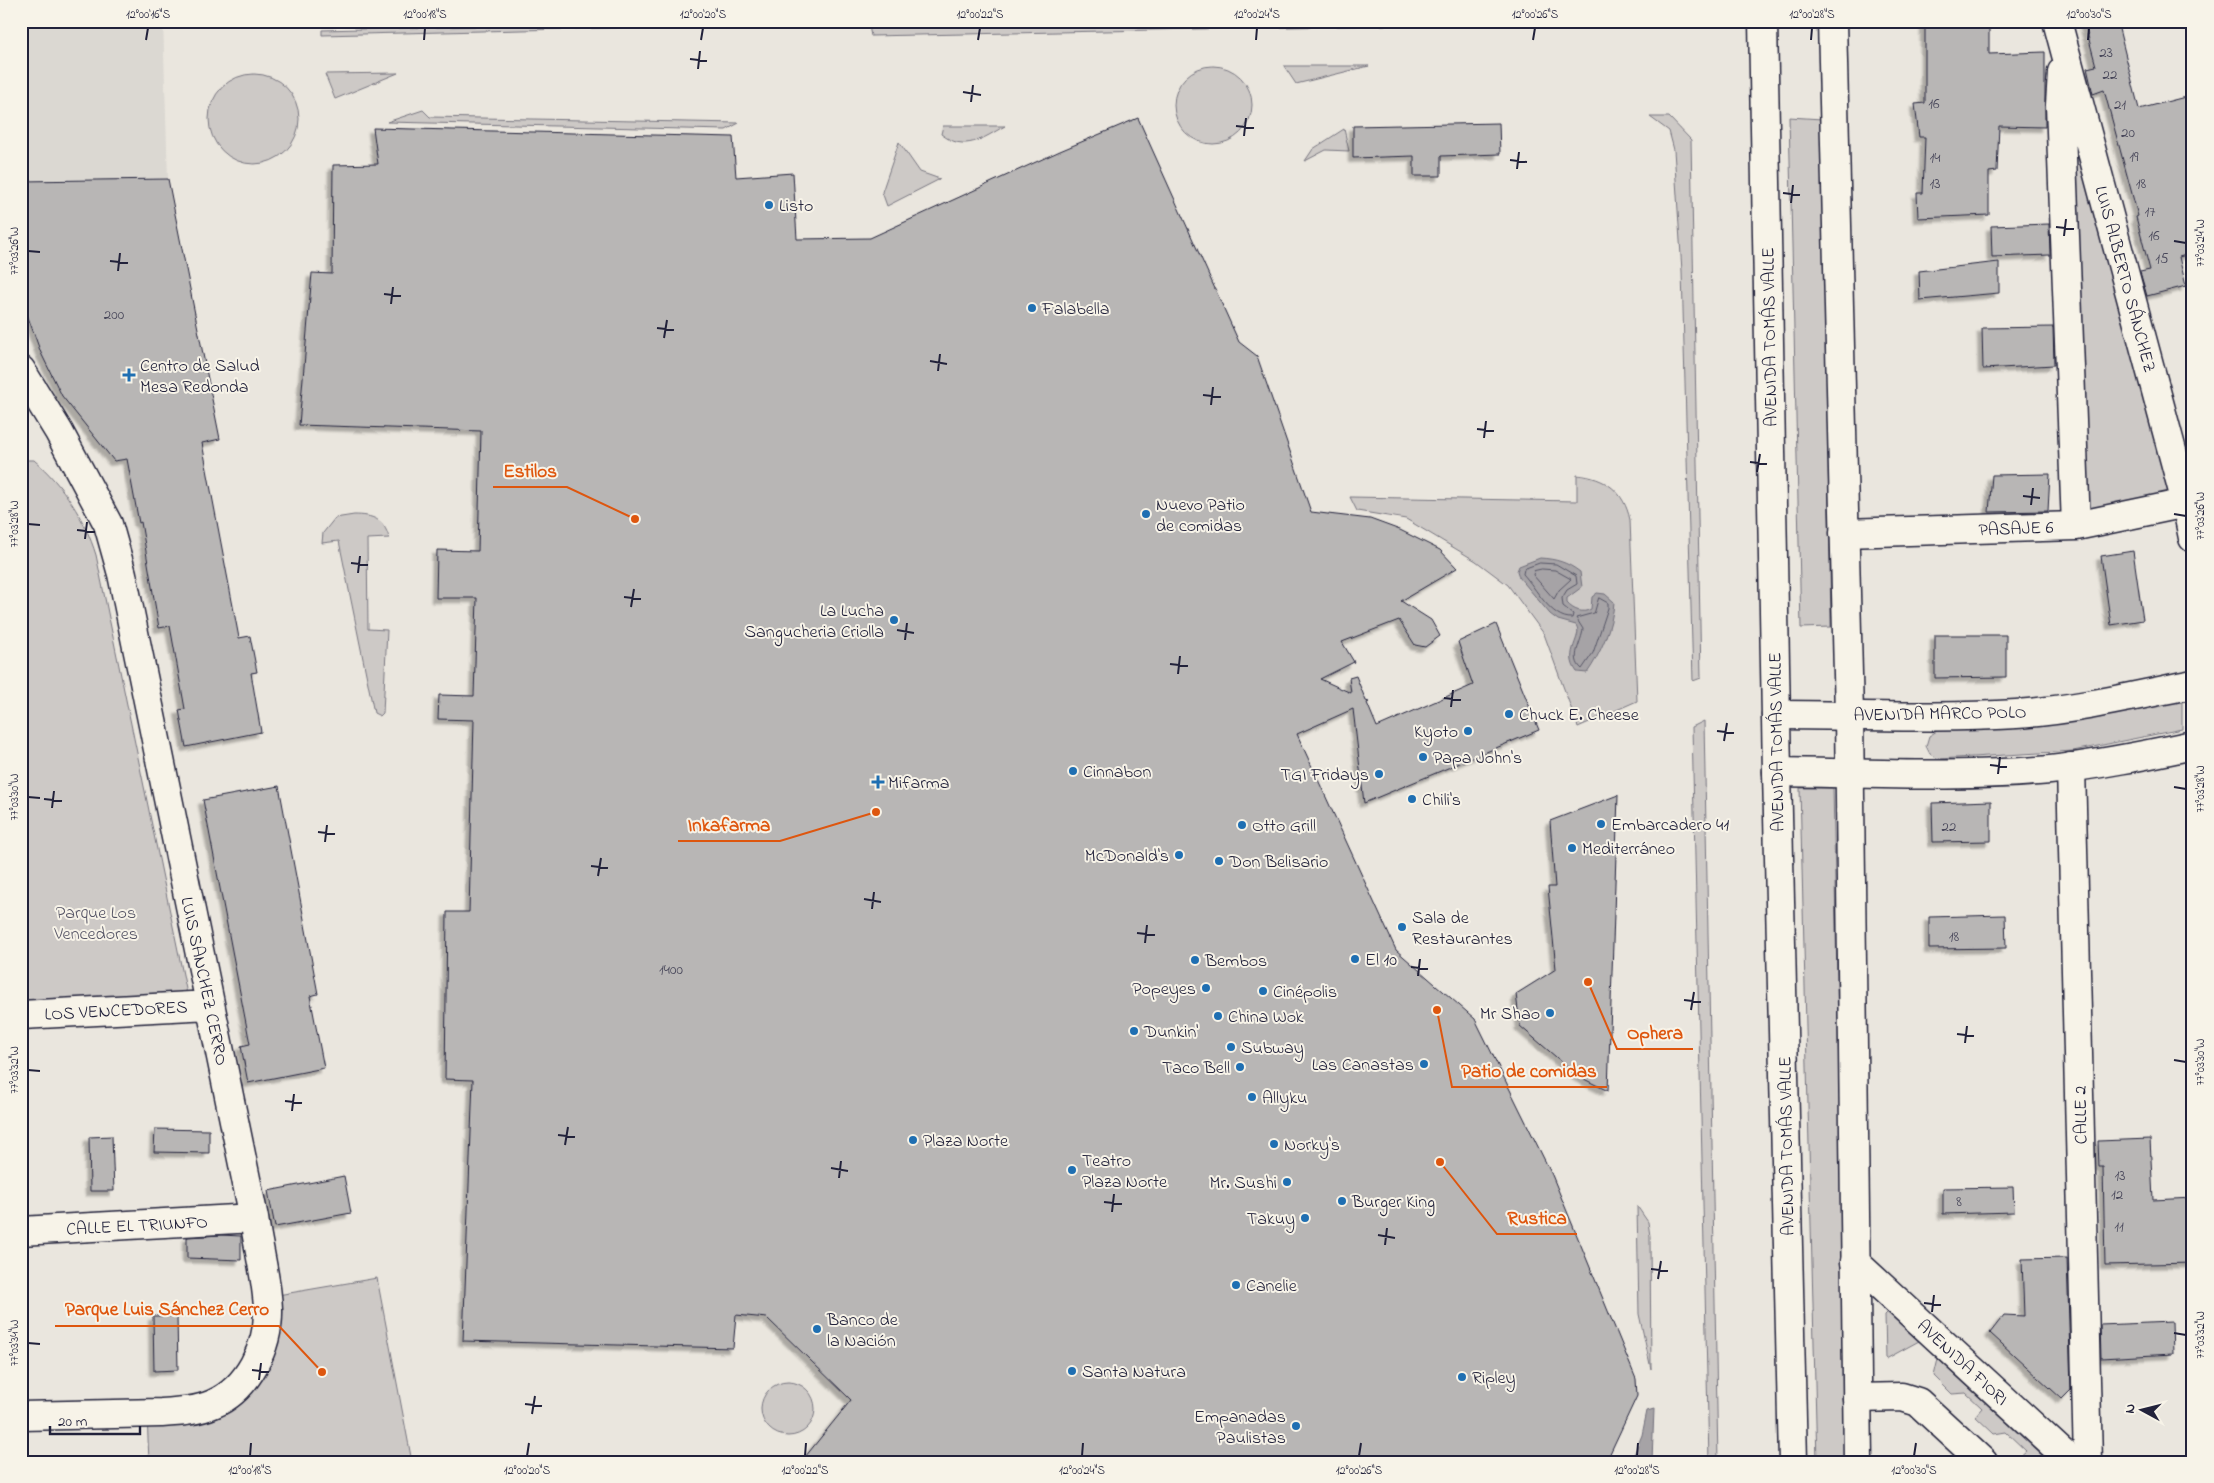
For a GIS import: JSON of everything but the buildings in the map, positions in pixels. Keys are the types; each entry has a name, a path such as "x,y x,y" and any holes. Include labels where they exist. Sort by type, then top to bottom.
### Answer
{"street":[{"name":"AVENIDA TOMÁS VALLE","path":"1763,21 1777,772 1793,1462"},
{"path":"1832,21 1849,715 1858,1462"},
{"name":"LUIS ALBERTO SÁNCHEZ","path":"2057,21 2186,503 2193,538"},
{"path":"2064,51 2060,105 2076,526"},
{"name":"LUIS SANCHEZ CERRO","path":"21,370 59,432 108,524 113,540 124,583 254,1218 266,1297 267,1322 265,1338 253,1366 235,1390 212,1405 184,1412 21,1416"},
{"name":"PASAJE 6","path":"1844,534 2076,526 2186,503"},
{"name":"AVENIDA MARCO POLO","path":"1776,715 1971,716 2018,714 2101,702 2193,684"},
{"path":"1777,772 1997,772 2071,767 2193,745"},
{"name":"CALLE 2","path":"2071,767 2088,1462"},
{"name":"LOS VENCEDORES","path":"21,1016 210,1005"},
{"name":"CALLE EL TRIUNFO","path":"21,1231 254,1218"},
{"name":"AVENIDA FIORI","path":"1855,1262 2072,1462"},
{"path":"1857,1398 1902,1397 1918,1402 1983,1462"}],"shaded area":[{"path":"21,21 163,21 168,179 21,181"}],"green space":[{"path":"679,21 682,26 322,35 322,30"},
{"path":"868,21 1572,21 871,36"},
{"path":"1213,66 1228,69 1245,83 1249,90 1252,105 1249,120 1235,137 1228,141 1213,144 1198,141 1181,127 1177,120 1174,105 1177,90 1191,73 1198,69"},
{"path":"1284,66 1369,66 1296,84"},
{"path":"398,73 335,99 325,74"},
{"path":"254,74 271,78 286,87 295,102 299,119 295,136 286,151 271,160 254,164 237,160 222,151 213,136 209,119 213,102 222,87 237,78"},
{"path":"2070,100 2172,486 2169,492 2089,511 2082,503"},
{"path":"423,110 430,117 739,123 726,130 387,122"},
{"path":"1650,117 1669,117 1691,140 1701,678 1693,681 1682,271 1674,150 1669,131"},
{"path":"1789,117 1822,119 1831,627 1801,628"},
{"path":"943,126 1005,126 981,139 966,143 950,140 941,134"},
{"path":"1344,129 1349,151 1326,150 1305,161 1313,149"},
{"path":"899,142 920,172 940,179 887,206 882,192"},
{"name":"Parque Los Vencedores","path":"21,460 34,460 54,480 72,503 86,528 96,555 187,994 21,1001"},
{"path":"1577,475 1597,479 1612,488 1623,501 1630,520 1637,701 1578,727 1544,634 1508,585 1476,561 1406,519 1357,511 1350,497 1577,501"},
{"path":"354,515 377,519 384,526 389,538 367,539 368,629 387,630 383,713 380,716 374,713 339,541 322,543 323,533 335,518"},
{"path":"2182,701 2182,729 2073,751 1938,759 1930,754 1926,746 1929,736 1937,731 2018,728 2063,723"},
{"path":"1704,721 1718,1462 1709,1462 1692,727"},
{"path":"1800,788 1833,788 1847,1462 1817,1462"},
{"path":"1637,1206 1648,1222 1650,1236 1651,1369 1639,1314"},
{"path":"377,1278 412,1462 149,1462 147,1414 235,1390 266,1297"},
{"path":"1888,1312 1919,1341 1886,1359 1885,1315"},
{"path":"1938,1359 2049,1462 2022,1462 2018,1458 2026,1451 2006,1432 1994,1434 1975,1416 1982,1408 1966,1393 1952,1394 1934,1376"},
{"path":"788,1382 798,1384 807,1390 813,1399 815,1409 813,1419 807,1428 798,1434 788,1436 778,1434 769,1428 763,1419 761,1409 763,1399 769,1390 778,1384"}],"water":[{"path":"1540,558 1561,562 1580,572 1582,587 1567,598 1567,603 1572,608 1581,611 1591,609 1592,597 1597,593 1605,594 1614,602 1605,639 1597,658 1587,673 1577,672 1573,665 1572,652 1578,630 1576,625 1558,620 1550,614 1519,577 1517,571 1519,566"},
{"path":"1654,1409 1652,1462 1631,1462 1642,1435 1647,1411"}],"place":[{"name":"Listo","path":"769,205"},
{"name":"Falabella","path":"1032,308"},
{"name":"Centro de Salud Mesa Redonda","path":"129,375"},
{"name":"Nuevo Patio de comidas","path":"1146,514"},
{"name":"Estilos","path":"635,519"},
{"name":"La Lucha Sangucheria Criolla","path":"894,620"},
{"name":"Chuck E. Cheese","path":"1509,714"},
{"name":"Kyoto","path":"1468,731"},
{"name":"Papa John's","path":"1423,757"},
{"name":"Cinnabon","path":"1073,771"},
{"name":"TGI Fridays","path":"1379,774"},
{"name":"Mifarma","path":"878,782"},
{"name":"Chili's","path":"1412,799"},
{"name":"Inkafarma","path":"876,812"},
{"name":"Embarcadero 41","path":"1601,824"},
{"name":"Otto Grill","path":"1242,825"},
{"name":"Mediterráneo","path":"1572,848"},
{"name":"McDonald's","path":"1179,855"},
{"name":"Don Belisario","path":"1219,861"},
{"name":"Sala de Restaurantes","path":"1402,927"},
{"name":"El 10","path":"1355,959"},
{"name":"Bembos","path":"1195,960"},
{"name":"Ophera","path":"1588,982"},
{"name":"Popeyes","path":"1206,988"},
{"name":"Cinépolis","path":"1263,991"},
{"name":"Patio de comidas","path":"1437,1010"},
{"name":"Mr Shao","path":"1550,1013"},
{"name":"China Wok","path":"1218,1016"},
{"name":"Dunkin'","path":"1134,1031"},
{"name":"Subway","path":"1231,1047"},
{"name":"Las Canastas","path":"1424,1064"},
{"name":"Taco Bell","path":"1240,1067"},
{"name":"Allyku","path":"1252,1097"},
{"name":"Plaza Norte","path":"913,1140"},
{"name":"Norky's","path":"1274,1144"},
{"name":"Rustica","path":"1440,1162"},
{"name":"Teatro Plaza Norte","path":"1072,1170"},
{"name":"Mr. Sushi","path":"1287,1182"},
{"name":"Burger King","path":"1342,1201"},
{"name":"Takuy","path":"1305,1218"},
{"name":"Canelie","path":"1236,1285"},
{"name":"Banco de la Nación","path":"817,1329"},
{"name":"Santa Natura","path":"1072,1371"},
{"name":"Parque Luis Sánchez Cerro","path":"322,1372"},
{"name":"Ripley","path":"1462,1377"},
{"name":"Empanadas Paulistas","path":"1296,1426"}]}
